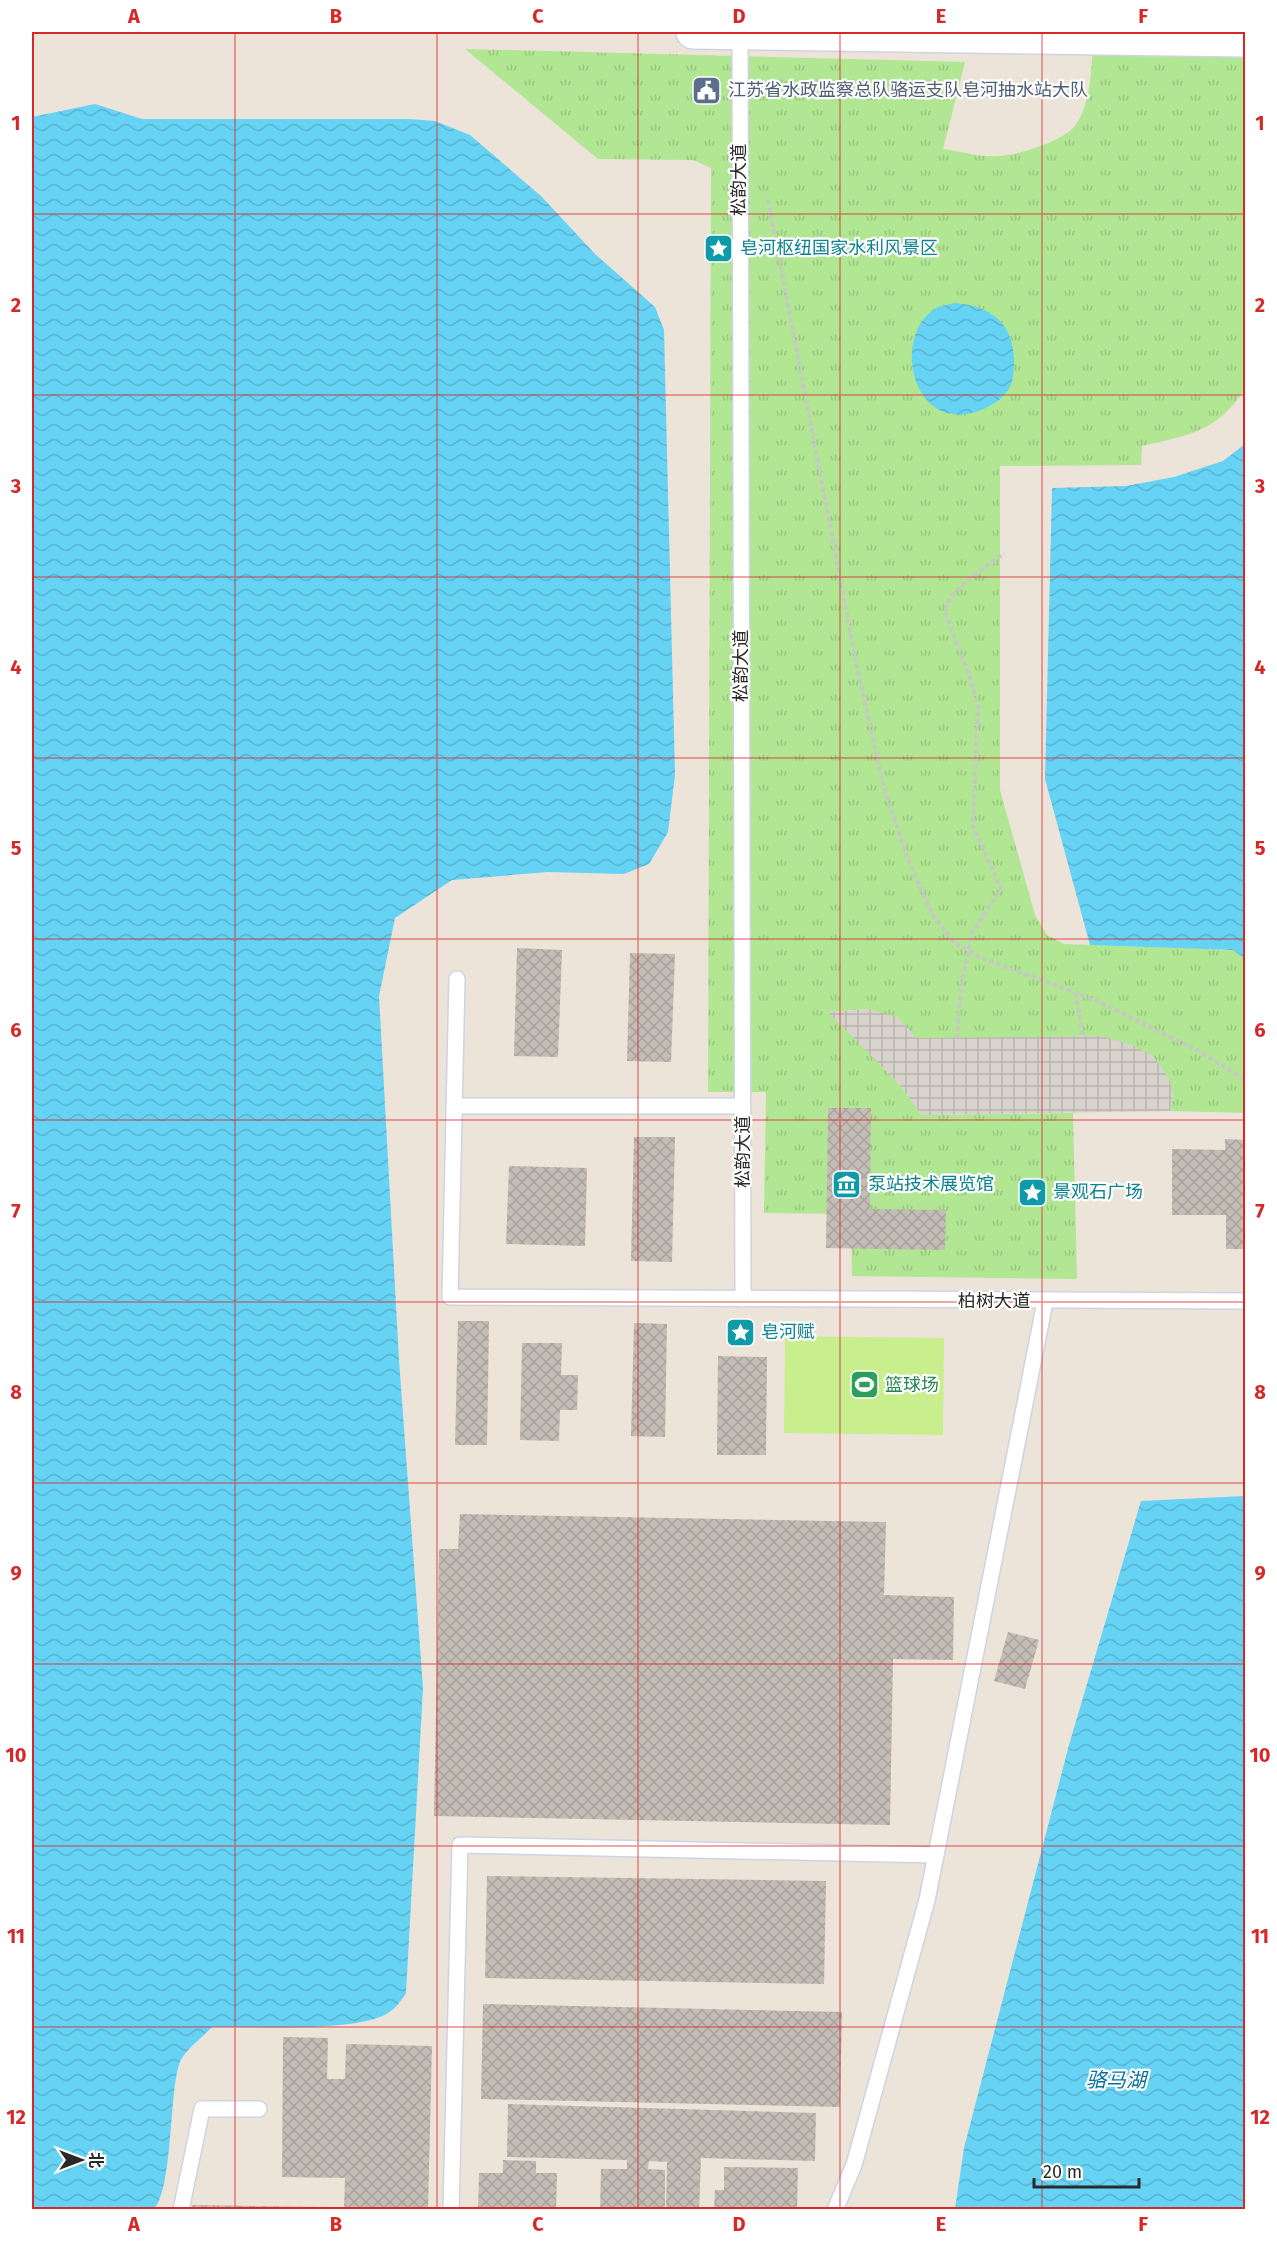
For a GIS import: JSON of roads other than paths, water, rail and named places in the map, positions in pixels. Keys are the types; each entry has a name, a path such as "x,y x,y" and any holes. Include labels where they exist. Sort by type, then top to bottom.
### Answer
{"street":[{"path":"693,32 1245,40"}],"lane":[{"name":"松韵大道","path":"740,32 743,1299"},
{"path":"457,979 454,1106 743,1106"},
{"name":"柏树大道","path":"454,1106 450,1297 1045,1302 1243,1301"},
{"path":"834,2210 854,2165 927,1900 1045,1302"},
{"path":"451,2210 460,1845 936,1855"},
{"path":"181,2210 202,2109 259,2109"}],"water":[{"path":"95,104 142,119 408,119 435,121 470,135 541,196 595,254 655,307 664,330 675,775 668,832 649,864 624,874 548,872 452,880 395,918 379,996 399,1360 423,1688 406,1993 388,2013 353,2023 303,2027 212,2027 188,2050 179,2065 164,2184 153,2210 32,2210 32,117"},
{"path":"954,303 983,309 994,315 1009,334 1014,359 1012,381 1004,395 996,403 986,408 962,415 942,411 927,400 917,383 912,363 913,343 920,324 933,310"},
{"path":"1245,444 1245,959 1233,950 1090,945 1045,779 1052,488 1126,486 1174,477 1223,461"},
{"name":"骆马湖","path":"1245,1496 1245,2209 955,2209 964,2148 1069,1745 1141,1501"}],"place":[{"name":"江苏省水政监察总队骆运支队皂河抽水站大队","path":"707,90"},
{"name":"皂河枢纽国家水利风景区","path":"719,248"},
{"name":"泵站技术展览馆","path":"847,1184"},
{"name":"景观石广场","path":"1032,1192"},
{"name":"皂河赋","path":"740,1332"},
{"name":"篮球场","path":"864,1385"}]}
